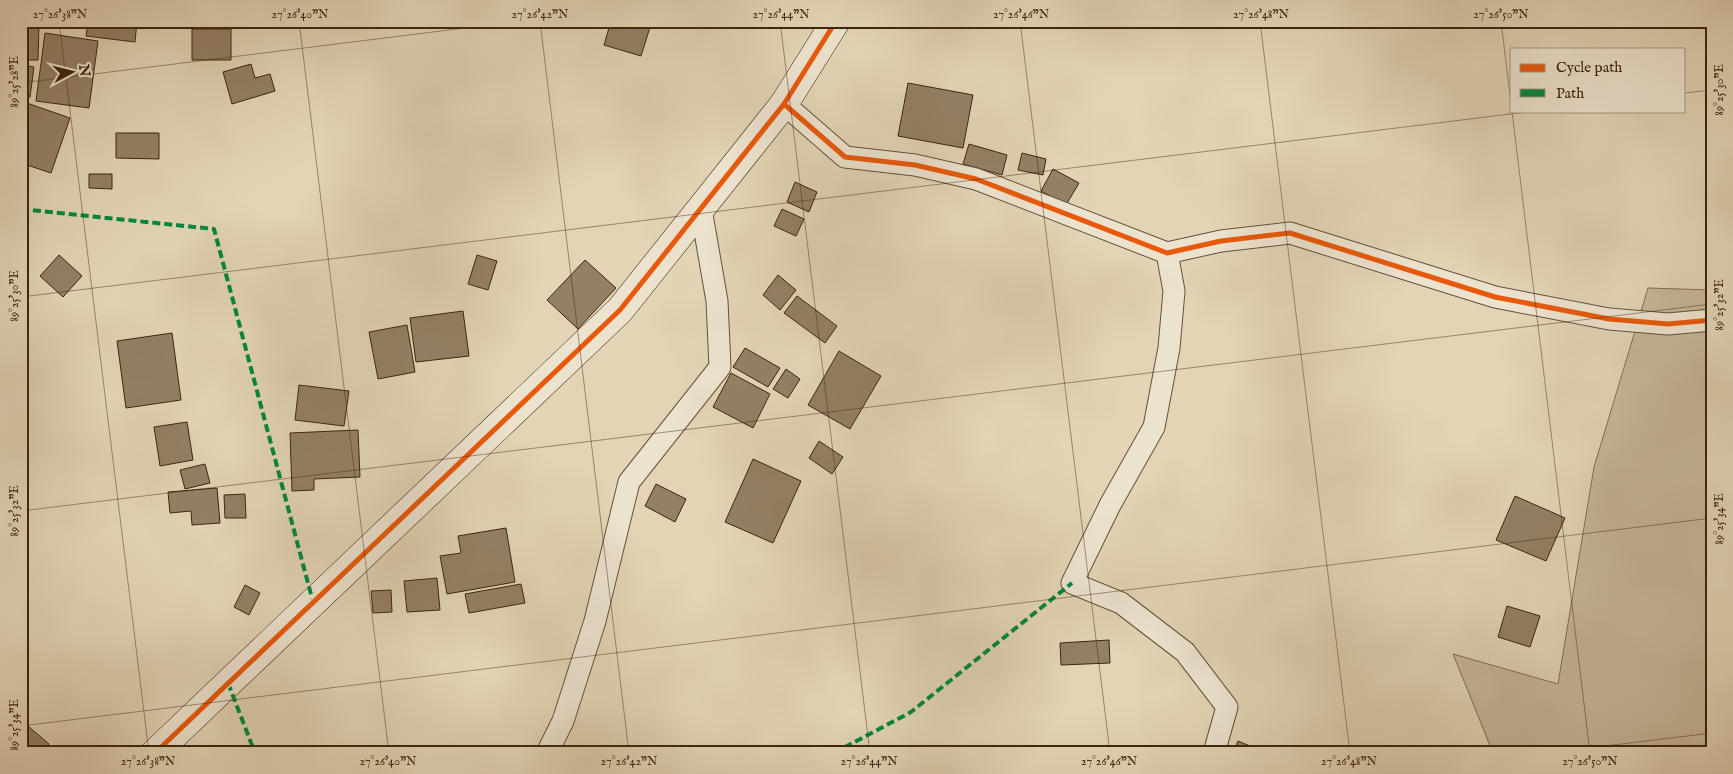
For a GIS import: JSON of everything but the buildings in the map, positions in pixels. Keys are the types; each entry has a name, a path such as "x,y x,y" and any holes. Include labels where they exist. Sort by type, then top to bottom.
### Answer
{"street":[{"path":"155,753 620,310 784,104 836,21"},
{"path":"784,104 845,157 915,165 976,179 1167,253 1221,241 1290,233 1495,297 1609,319 1668,324 1712,320"},
{"path":"546,753 563,721 595,621 629,482 720,367 717,301 702,209"},
{"path":"1167,253 1174,291 1169,348 1154,427 1110,505 1072,583 1121,603 1185,652 1228,707 1214,753"}],"shaded area":[{"path":"1648,288 1712,290 1712,753 1493,753 1453,654 1558,684 1594,467"}],"marked path":[{"path":"21,209 214,229 313,602"},
{"path":"834,753 911,712 1072,583"},
{"path":"228,683 255,753"}],"cycle path":[{"path":"155,753 620,310 784,104 836,21"},
{"path":"784,104 845,157 915,165 976,179 1167,253 1221,241 1290,233 1495,297 1609,319 1668,324 1712,320"}]}
